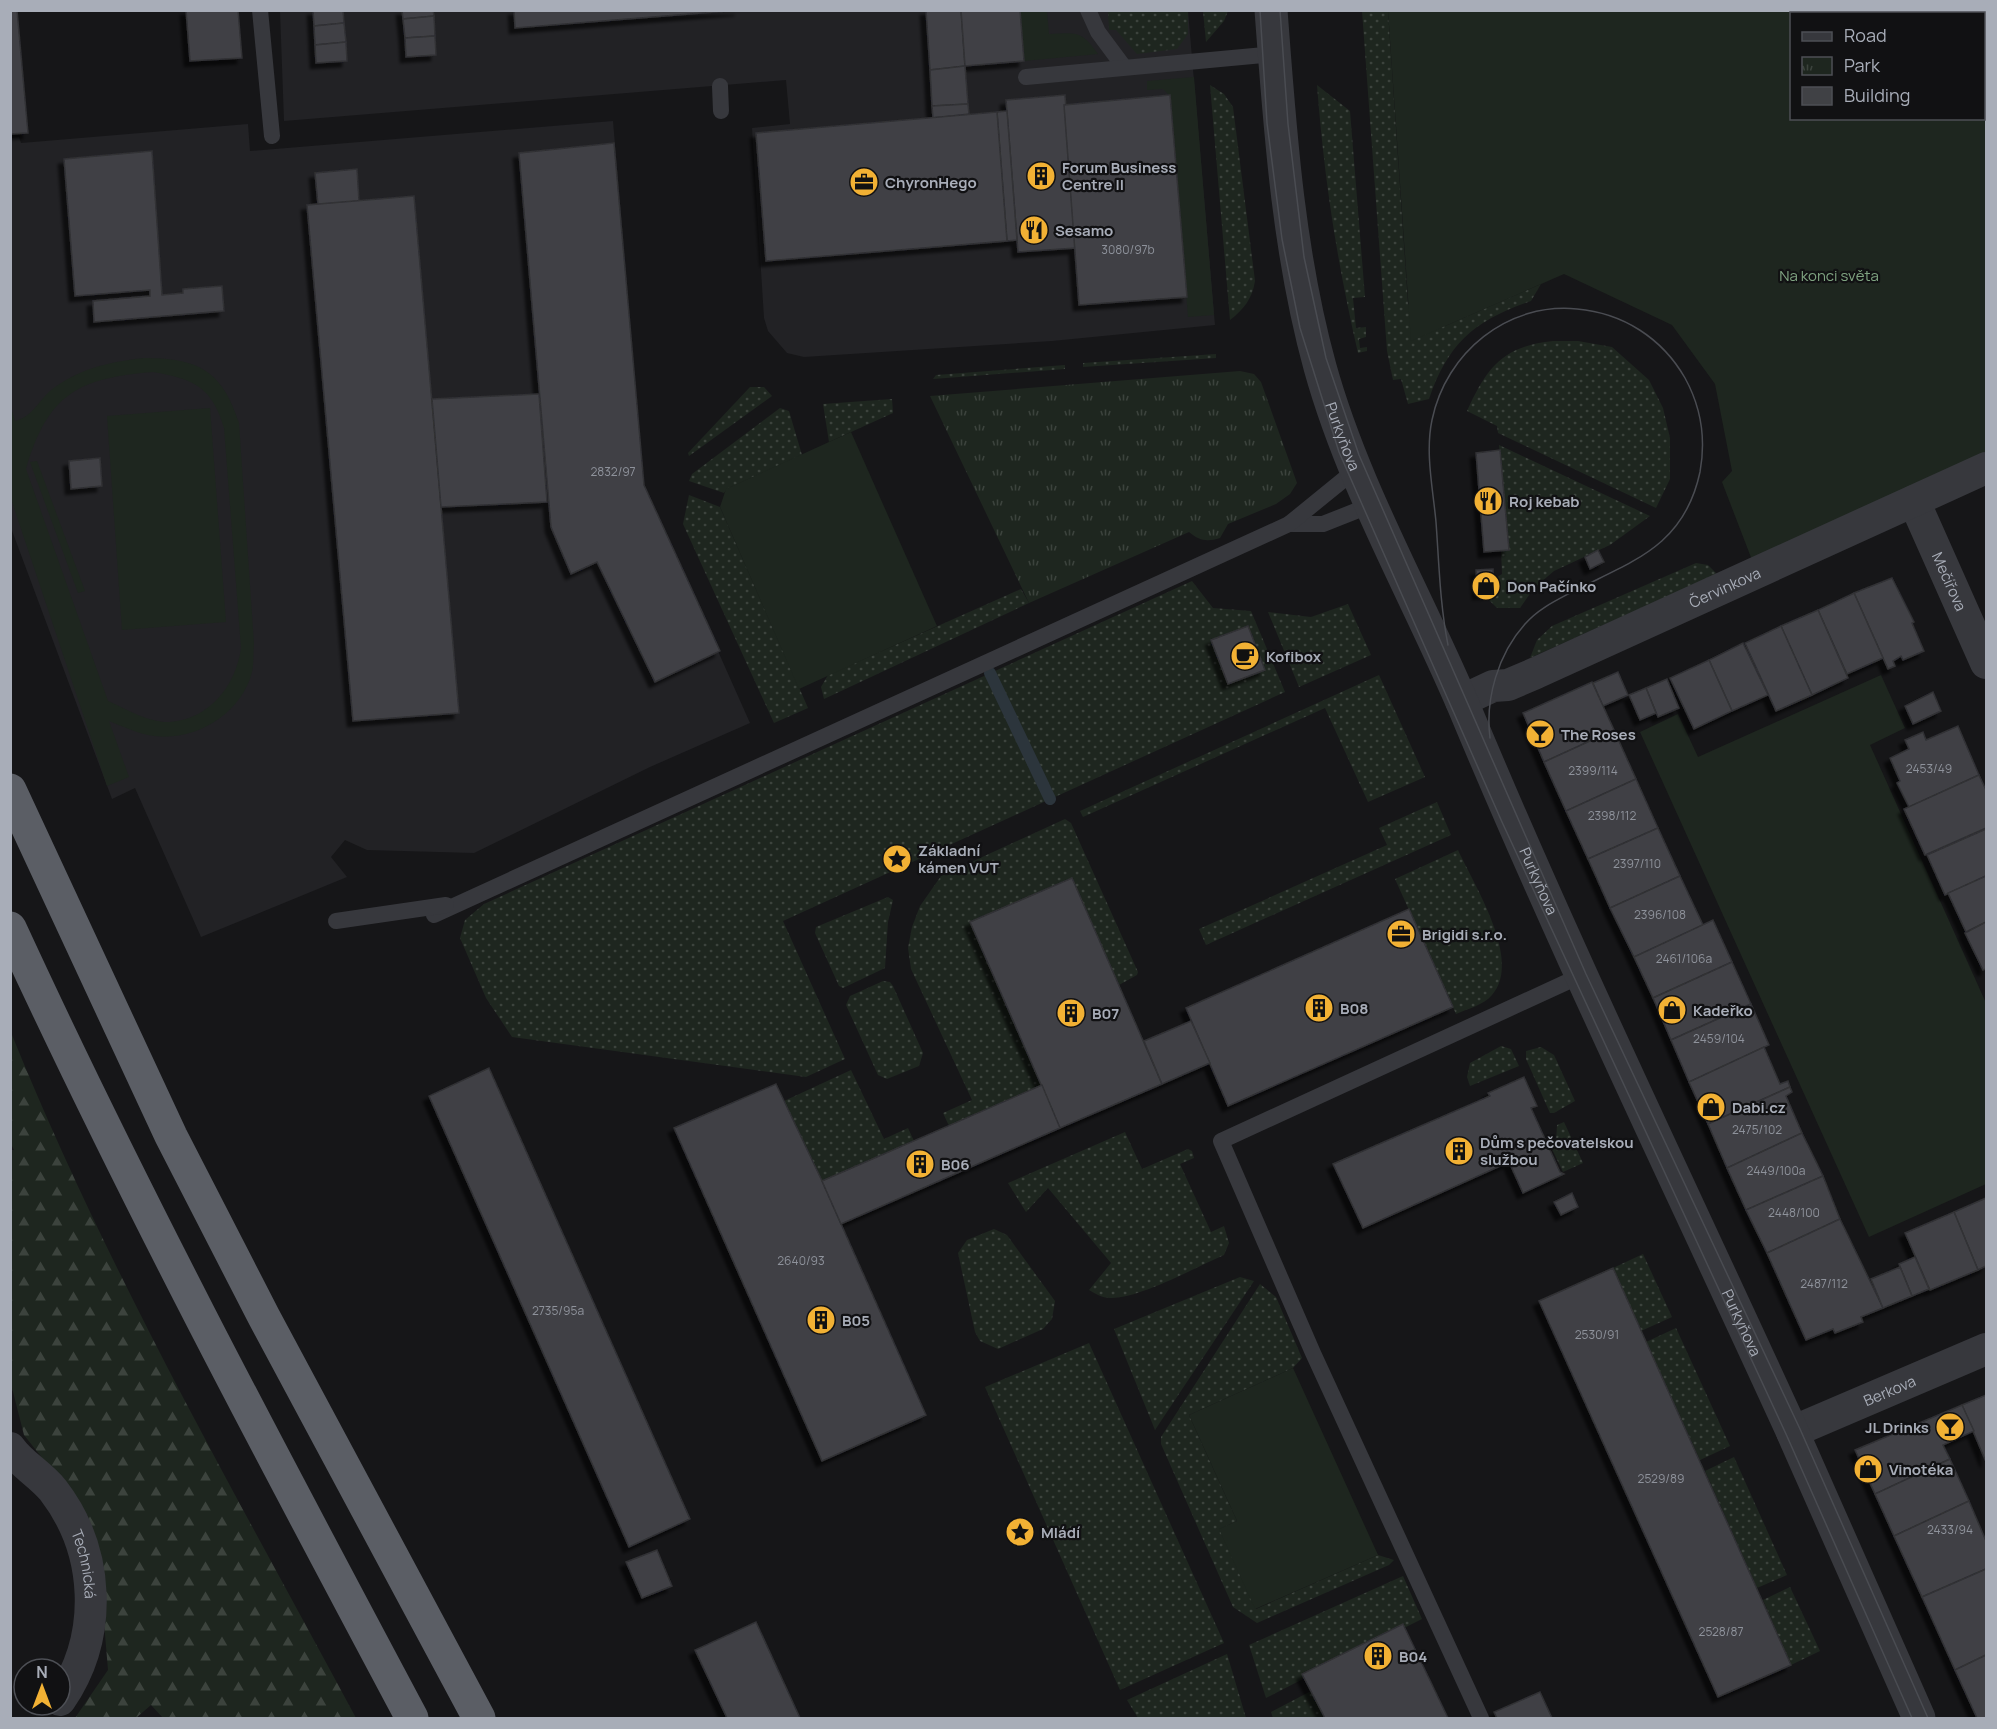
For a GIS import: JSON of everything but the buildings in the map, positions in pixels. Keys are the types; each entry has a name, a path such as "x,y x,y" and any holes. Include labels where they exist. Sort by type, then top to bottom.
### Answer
{"highway":[{"path":"10,790 171,1136 264,1317 479,1719"},
{"path":"10,928 70,1058 211,1341 412,1719"}],"street":[{"name":"Purkyňova","path":"1271,10 1293,238 1320,367 1355,466 1371,506 1461,701 1508,816 1580,976 1792,1432 1919,1719"},
{"name":"Červinkova","path":"1461,701 1493,686 1508,685 1746,580 1986,468"},
{"name":"Mečířova","path":"1914,501 1986,663"},
{"name":"Berkova","path":"1792,1432 1986,1349"},
{"name":"Technická","path":"10,1448 39,1474 65,1509 80,1537 90,1571 90,1619 81,1659 72,1677"}],"lane":[{"path":"260,10 272,136"},
{"path":"1088,10 1098,32 1124,67"},
{"path":"1026,77 1274,54"},
{"path":"720,86 721,111"},
{"path":"434,915 1289,524 1348,476 1355,466"},
{"path":"1289,524 1323,524 1371,506"},
{"path":"336,921 462,902"},
{"path":"1481,1719 1313,1353 1221,1141 1580,976"}],"shaded area":[{"path":"280,11 1188,11 1215,325 1052,341 804,357 787,353 768,331 764,318 752,128 790,124 786,80 284,121"},
{"path":"613,121 644,485 750,723 650,767 474,853 367,850 345,840 331,857 347,877 201,937 135,788 112,799 11,528 11,138 19,137 21,143 248,124 250,151"}],"green space":[{"path":"1020,11 1047,11 1049,34 1078,35 1087,41 1098,54 1024,61"},
{"path":"1108,11 1188,11 1188,34 1177,49 1137,54 1116,30 1109,30"},
{"path":"1203,11 1228,11 1224,21 1206,42"},
{"path":"1362,11 1388,11 1408,304 1445,326 1541,284 1531,301 1494,316 1466,336 1445,363 1429,399 1408,404 1401,379 1393,380 1387,351"},
{"name":"Na konci světa","path":"1388,11 1986,11 1986,452 1752,560 1722,482 1732,471 1715,384 1672,325 1564,274 1411,341"},
{"path":"1194,77 1214,315 1188,317 1170,96 1163,89 1147,90 1147,81"},
{"path":"1210,85 1224,94 1233,107 1255,281 1247,303 1230,320"},
{"path":"1317,85 1350,111 1365,297 1353,298 1356,328 1366,327 1366,337 1359,339 1360,348 1367,347 1367,351 1358,353 1332,220"},
{"path":"1553,341 1578,341 1612,347 1649,380 1663,408 1670,438 1670,479 1656,508 1498,433 1497,426 1467,411 1482,382 1499,361 1521,348"},
{"path":"1216,354 1216,358 1083,367 1083,363"},
{"path":"162,359 193,365 216,379 225,390 232,405 239,423 254,644 252,672 237,702 226,714 197,731 164,737 133,731 109,721 129,777 107,786 11,499 11,408 15,421 21,419 31,412 50,391 71,377 106,364 130,360","holes":["153,372 180,378 199,387 214,403 224,428 241,648 233,675 219,698 197,714 170,722 146,718 108,701 26,469 45,423 56,407 70,395 105,379"]},
{"path":"1065,365 1065,369 933,379 936,375"},
{"path":"1240,371 1254,374 1261,382 1297,483 1290,494 1276,504 1228,524 1220,538 1204,540 1189,532 1029,603 930,396"},
{"path":"750,387 764,387 772,396 689,456 688,453"},
{"path":"892,399 893,413 829,442 823,404"},
{"path":"210,408 226,622 122,630 107,416"},
{"path":"780,408 789,411 802,455 727,489 724,493 689,481 692,474"},
{"path":"851,432 937,626 799,689 720,507 726,489"},
{"path":"1499,445 1650,516 1610,545 1554,571 1534,588 1520,608 1497,608 1487,598 1488,590 1493,581 1502,574 1501,550 1509,549"},
{"path":"37,461 85,591 78,593 30,462"},
{"path":"689,495 720,507 808,708 774,723 683,524"},
{"path":"1696,563 1708,565 1717,574 1530,658 1537,640 1552,626"},
{"path":"1192,581 1213,608 1251,611 1285,692 783,921 845,1059 806,1077 512,1037 486,998 460,938 465,920 484,904"},
{"path":"1021,589 1029,603 824,699 821,687 828,675"},
{"path":"1348,604 1371,655 1299,687 1268,612 1311,617"},
{"path":"1379,675 1425,777 1368,802 1325,708 1083,817 1080,811"},
{"path":"1881,675 1905,728 1870,745 1986,1003 1986,1184 1869,1237 1640,732 1678,714 1698,757"},
{"path":"1437,802 1451,835 1206,945 1199,929 1387,845 1379,828"},
{"path":"1065,819 1071,823 1138,972 1137,975 1119,985 1071,878 970,922 1042,1085 949,1126 943,1113 972,1100 911,969 908,948 912,927 920,906 941,876"},
{"path":"1458,850 1493,923 1502,963 1500,980 1492,995 1480,1004 1456,1014 1395,879"},
{"path":"888,897 893,900 888,922 885,968 843,988 839,986 815,933 816,927"},
{"path":"883,981 890,982 893,986 923,1053 919,1066 887,1079 878,1075 846,1005 850,996"},
{"path":"10,1030 47,1119 130,1293 356,1718 163,1718 151,1705 136,1718 75,1718 108,1670 102,1598 88,1516 24,1435 11,1384 10,1151 14,1150 10,1142"},
{"path":"1501,1046 1511,1049 1519,1066 1470,1086 1467,1077 1470,1063"},
{"path":"1541,1047 1554,1055 1575,1101 1554,1113 1550,1113 1526,1059 1526,1051"},
{"path":"851,1070 884,1139 908,1128 914,1141 822,1181 784,1101"},
{"path":"1564,1122 1583,1163 1563,1172 1550,1145 1556,1142 1557,1125"},
{"path":"1125,1132 1142,1169 1188,1149 1192,1151 1194,1158 1180,1164 1211,1232 1224,1226 1229,1243 1224,1255 1167,1281 1122,1297 1107,1298 1089,1290 1111,1263 1048,1188 1026,1212 1008,1183"},
{"path":"994,1229 1007,1235 1055,1301 1052,1319 1043,1329 998,1349 980,1341 975,1332 958,1253 967,1240"},
{"path":"1643,1254 1672,1317 1641,1331 1613,1268"},
{"path":"1240,1277 1254,1281 1155,1430 1114,1329"},
{"path":"1260,1284 1276,1297 1302,1358 1293,1368 1189,1415 1237,1521 1220,1529 1256,1609 1378,1555 1394,1560 1389,1565 1257,1623 1233,1607 1161,1444 1161,1437"},
{"path":"1676,1328 1730,1446 1700,1460 1646,1342"},
{"path":"1089,1343 1224,1643 1120,1690 985,1387"},
{"path":"1293,1368 1378,1555 1255,1609 1219,1529 1237,1521 1189,1415"},
{"path":"1734,1457 1787,1575 1757,1588 1705,1471"},
{"path":"1403,1576 1422,1619 1404,1628 1402,1625 1303,1673 1305,1678 1266,1698 1249,1645"},
{"path":"1790,1587 1820,1651 1791,1665 1763,1600"},
{"path":"1227,1654 1246,1718 1138,1718 1127,1700"},
{"path":"1311,1691 1325,1718 1273,1718 1271,1712"}],"waterway":[{"path":"990,673 1050,799"}],"tram line":[{"path":"1260,10 1267,123 1282,239 1300,328 1339,452 1502,822 1786,1434 1912,1718"},
{"path":"1280,10 1288,124 1304,257 1326,358 1359,455 1586,974 1800,1429 1928,1718"},
{"path":"1448,645 1441,599 1429,445 1432,420 1439,395 1451,373 1466,353 1484,336 1504,323 1527,314 1552,309 1594,311 1640,330 1665,351 1676,364 1695,400 1701,424 1702,460 1692,497 1682,518 1668,535 1652,548 1635,560 1553,602 1525,624 1507,649 1495,678 1490,708 1490,738"}],"place":[{"name":"Forum Business Centre II","path":"1041,176"},
{"name":"ChyronHego","path":"864,182"},
{"name":"Sesamo","path":"1034,230"},
{"name":"Roj kebab","path":"1488,501"},
{"name":"Don Pačínko","path":"1486,586"},
{"name":"Kofibox","path":"1245,656"},
{"name":"The Roses","path":"1540,734"},
{"name":"Základní kámen VUT","path":"897,859"},
{"name":"Brigidi s.r.o.","path":"1401,934"},
{"name":"B08","path":"1319,1008"},
{"name":"Kadeřko","path":"1672,1010"},
{"name":"B07","path":"1071,1013"},
{"name":"Dabi.cz","path":"1711,1107"},
{"name":"Dům s pečovatelskou službou","path":"1459,1151"},
{"name":"B06","path":"920,1164"},
{"name":"B05","path":"821,1320"},
{"name":"JL Drinks","path":"1950,1427"},
{"name":"Vinotéka","path":"1868,1469"},
{"name":"Mládí","path":"1020,1532"},
{"name":"B04","path":"1378,1656"}]}
